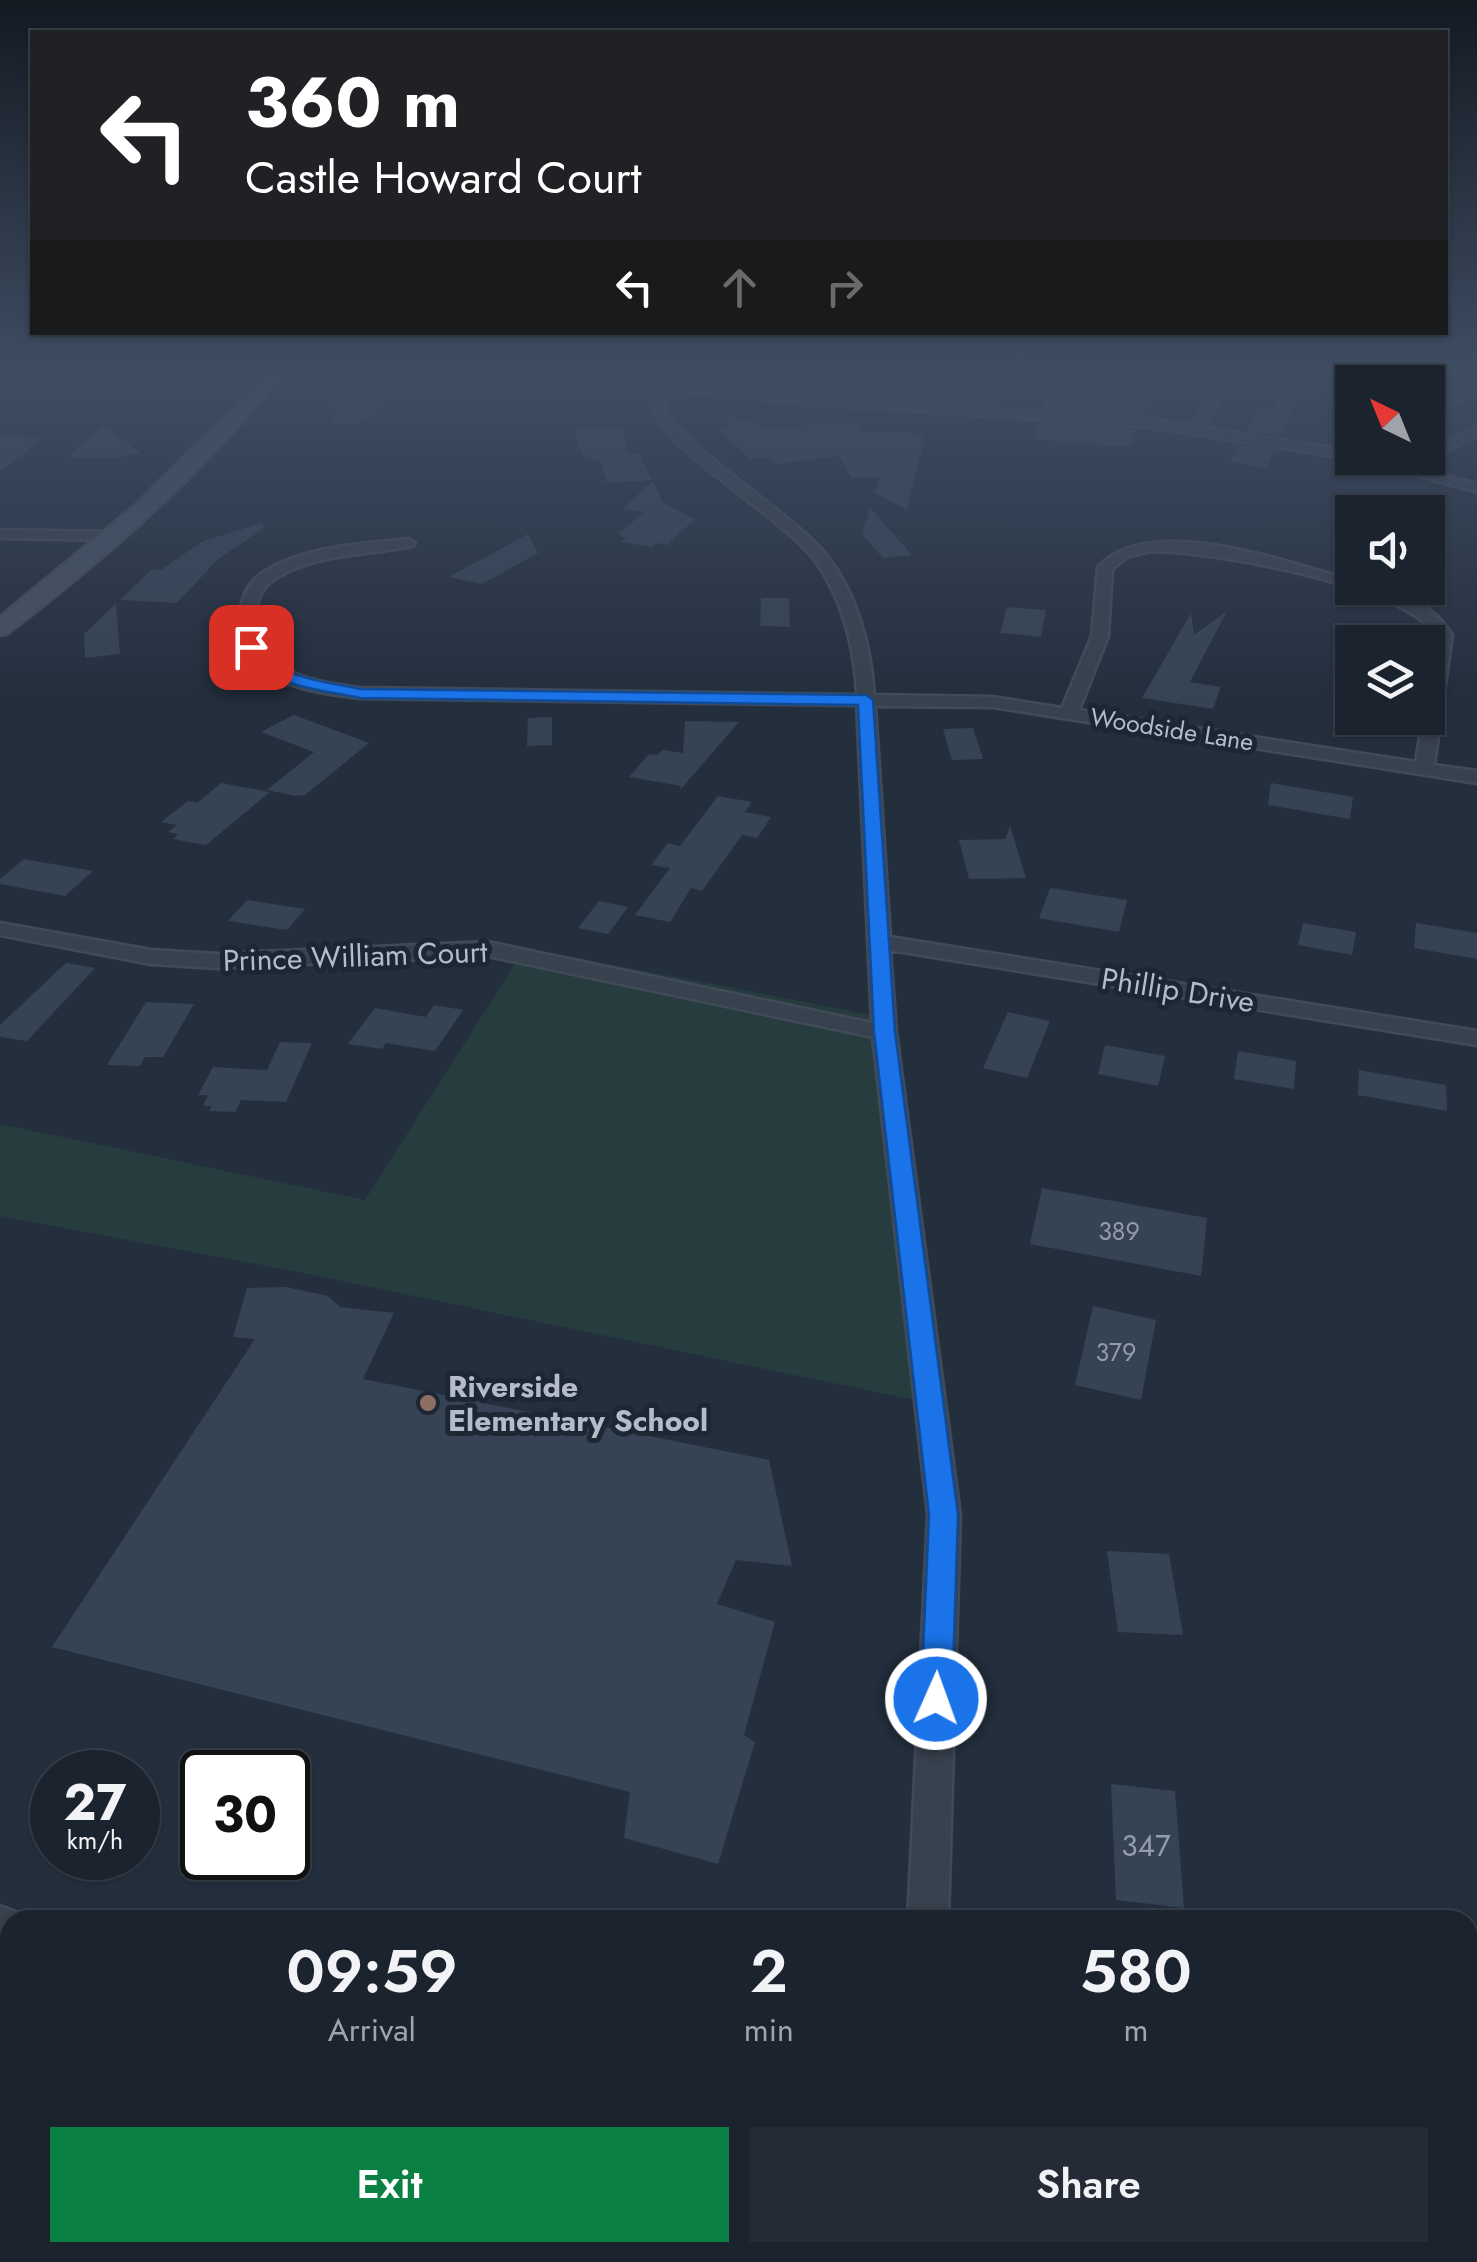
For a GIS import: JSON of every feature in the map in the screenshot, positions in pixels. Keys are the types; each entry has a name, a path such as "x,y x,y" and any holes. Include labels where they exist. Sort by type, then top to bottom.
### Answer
{"main road":[{"path":"0,628 54,588 175,481"}],"street":[{"path":"734,481 789,525 826,565 847,603 864,670 884,1032 944,1515 928,1910"},
{"path":"1450,481 1477,488"},
{"path":"0,534 114,536"},
{"name":"Woodside Lane","path":"408,543 350,549 272,573 256,587 247,612 249,643 258,659 286,678 360,693 960,700 1069,713 1477,777"},
{"path":"1069,713 1100,636 1105,567 1117,555 1158,546 1196,547 1335,581"},
{"path":"1410,605 1430,616 1444,635 1424,768"},
{"name":"Prince William Court","path":"0,929 151,956 217,961 488,949 884,1032"},
{"name":"Phillip Drive","path":"879,942 1477,1038"}],"green space":[{"path":"525,948 888,1018 943,1406 299,1272 0,1216 0,1124 365,1200"}],"building":[{"path":"653,481 663,503 695,519 667,545 621,542 626,538 617,534 645,512 622,509"},
{"path":"879,481 914,481 907,510 875,493"},
{"path":"870,508 912,555 883,558 862,534"},
{"path":"262,523 264,528 217,560 177,603 120,600 152,569 161,570 203,541"},
{"path":"528,534 538,553 482,584 449,577"},
{"path":"761,598 789,598 790,627 760,626"},
{"path":"116,603 120,654 85,658 84,634"},
{"path":"1007,607 1046,610 1041,637 1000,633"},
{"path":"1227,611 1190,682 1221,687 1213,709 1142,698 1191,613 1194,635"},
{"path":"294,715 369,743 305,795 296,796 267,790 314,752 261,732"},
{"path":"552,717 552,745 527,746 528,718"},
{"path":"685,721 739,722 680,790 681,786 629,777 649,754 658,755 662,750 683,753"},
{"path":"973,728 983,759 952,760 943,729"},
{"path":"221,783 270,792 206,845 173,839 178,834 168,832 177,825 161,822 188,801 197,803"},
{"path":"1271,783 1353,797 1350,819 1268,805"},
{"path":"718,796 752,802 745,812 771,817 757,838 742,835 702,891 691,888 670,922 635,915 670,868 651,865 668,843 680,846"},
{"path":"1010,826 1026,878 969,879 959,840 1005,839"},
{"path":"24,859 93,871 65,896 0,884 0,879"},
{"path":"1050,888 1127,900 1119,932 1039,918"},
{"path":"247,900 305,909 287,930 228,921"},
{"path":"599,901 628,907 608,934 578,928"},
{"path":"1303,923 1356,932 1352,955 1298,945"},
{"path":"1416,923 1477,933 1477,959 1414,948"},
{"path":"66,963 95,968 27,1041 0,1037 0,1025"},
{"path":"146,1002 194,1004 163,1057 145,1057 140,1066 107,1065"},
{"path":"434,1005 463,1010 435,1051 386,1043 382,1049 348,1044 375,1008 426,1017"},
{"path":"1008,1012 1050,1021 1027,1078 983,1068"},
{"path":"280,1042 312,1043 286,1102 241,1100 235,1112 209,1111 212,1106 203,1106 208,1095 198,1095 213,1067 267,1070"},
{"path":"1105,1045 1165,1056 1158,1086 1098,1074"},
{"path":"1238,1051 1296,1061 1294,1089 1234,1079"},
{"path":"1359,1070 1446,1085 1447,1111 1358,1095"},
{"path":"1042,1188 1207,1218 1201,1276 1030,1244"},
{"path":"286,1287 328,1296 340,1307 394,1313 363,1379 769,1460 792,1566 736,1560 717,1604 775,1622 744,1735 755,1742 718,1864 624,1838 630,1792 52,1647 255,1339 233,1337 247,1288"},
{"path":"1093,1306 1156,1320 1141,1400 1075,1385"},
{"path":"1107,1551 1169,1554 1183,1635 1118,1632"},
{"path":"1111,1784 1175,1791 1184,1908 1116,1900"}],"place":[{"name":"Riverside Elementary School","path":"428,1403"}],"route":[{"path":"251,647 269,669 286,678 360,693 866,700 884,1032 944,1515 936,1699"}]}
